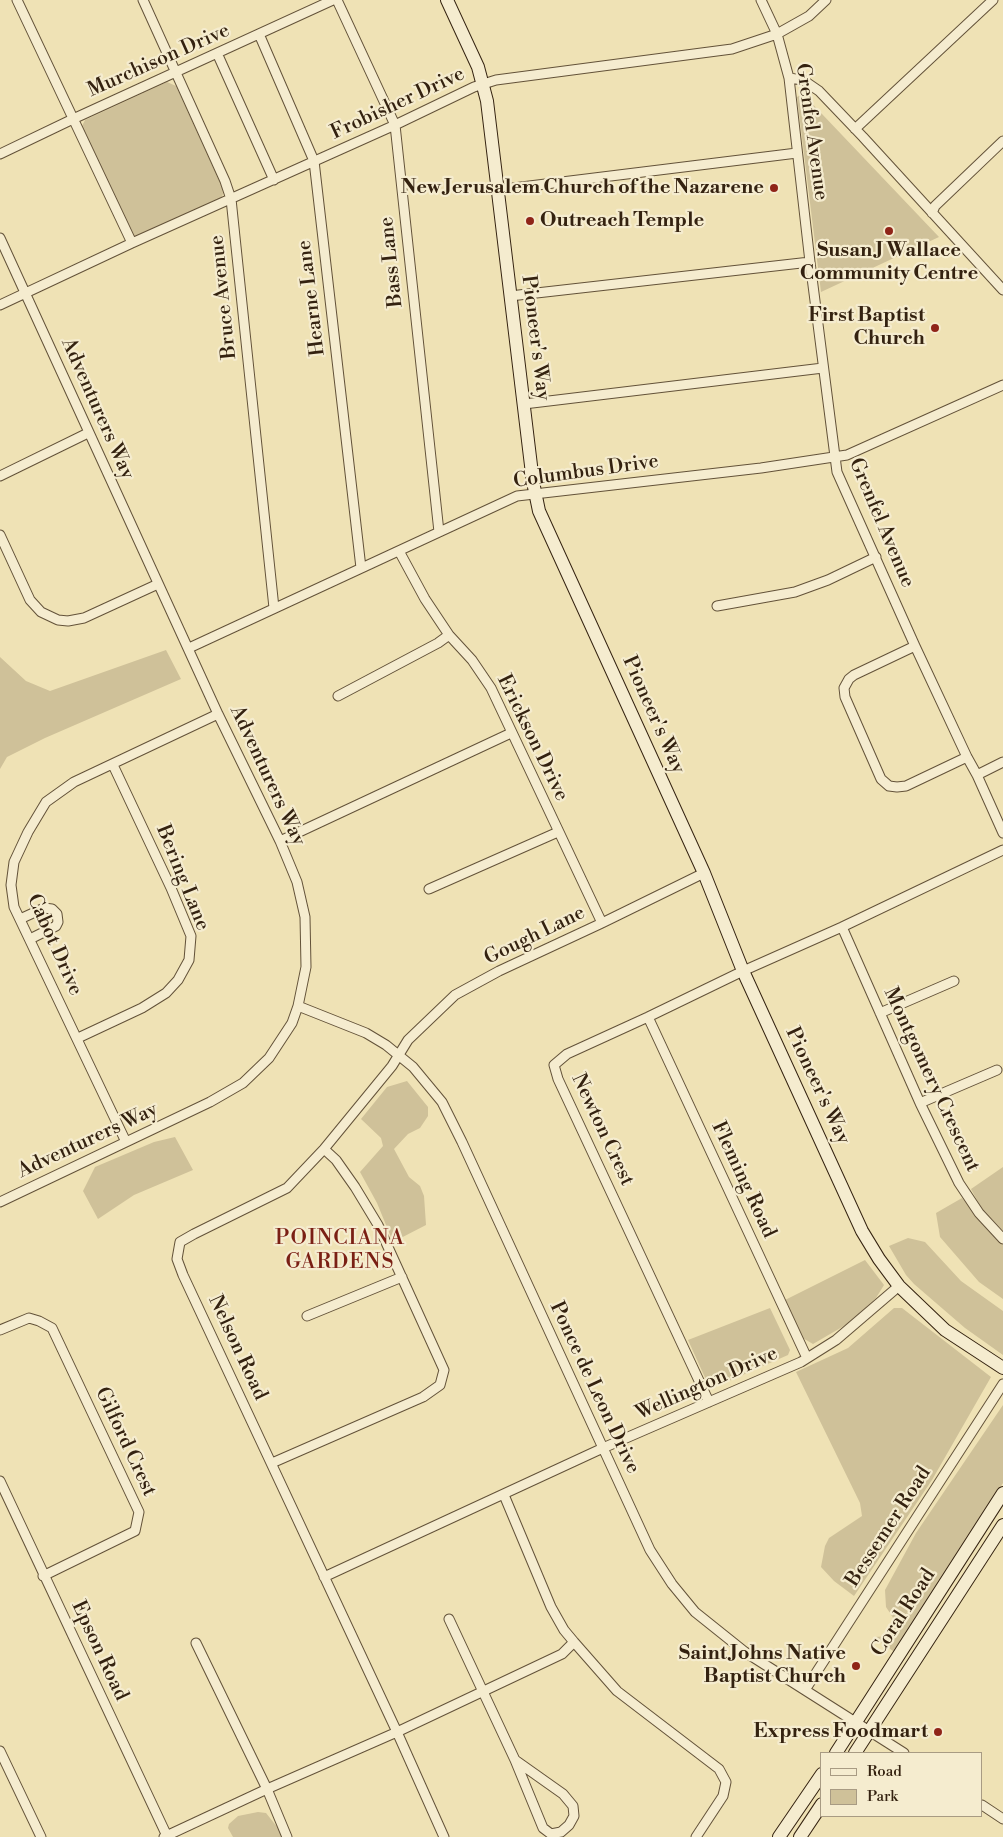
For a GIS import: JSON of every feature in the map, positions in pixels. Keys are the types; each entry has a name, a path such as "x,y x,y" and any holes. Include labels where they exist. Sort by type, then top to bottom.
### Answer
{"main road":[{"name":"Pioneer's Way","path":"447,0 478,67 487,100 535,494 539,511 704,873 744,971 862,1231 879,1259 900,1286 945,1330 1003,1368"},
{"name":"Coral Road","path":"837,1752 1003,1493"},
{"path":"983,1524 1000,1529"},
{"name":"Coral Road","path":"856,1752 1000,1529"},
{"path":"914,1632 928,1640"},
{"path":"780,1837 820,1777"},
{"path":"801,1805 814,1815"},
{"path":"800,1837 820,1807"}],"street":[{"path":"17,0 132,243"},
{"name":"Bruce Avenue","path":"142,0 226,181 231,199 274,608"},
{"name":"Murchison Drive","path":"0,154 333,0"},
{"name":"Bass Lane","path":"337,0 395,125 439,532"},
{"name":"Grenfel Avenue","path":"762,0 777,34 789,78 837,472 915,646 1003,833"},
{"name":"Frobisher Drive","path":"0,305 483,84 496,80 732,49 777,34 809,16 826,0"},
{"path":"855,129 993,0"},
{"name":"Hearne Lane","path":"259,34 314,161 361,568"},
{"path":"217,53 274,180"},
{"path":"789,78 803,80 819,91 1003,289"},
{"path":"932,213 935,206 1003,141"},
{"path":"497,190 797,153"},
{"name":"Adventurers Way","path":"0,238 218,714 280,841 297,882 305,917 306,967 298,1006 292,1023 269,1058 244,1083 210,1102 0,1202"},
{"path":"510,296 810,262"},
{"path":"524,404 823,368"},
{"name":"Columbus Drive","path":"189,648 517,496 761,468 848,455 1003,385"},
{"path":"0,476 88,433"},
{"path":"0,534 30,600 41,612 58,620 68,621 84,618 158,584"},
{"name":"Erickson Drive","path":"399,551 425,599 449,635 472,660 491,688 602,923"},
{"path":"716,606 795,592 828,580 876,558"},
{"path":"338,696 438,643 449,635"},
{"path":"915,646 854,675 849,678 844,688 845,697 882,779 889,786 906,786 967,757"},
{"name":"Cabot Drive","path":"126,1142 14,907 11,885 14,862 28,832 46,802 74,782 218,714"},
{"path":"280,841 511,733"},
{"path":"977,775 1003,762"},
{"name":"Bering Lane","path":"78,1038 142,1008 166,993 178,980 189,960 191,936 171,888 113,765"},
{"path":"429,889 558,832"},
{"name":"Newton Crest","path":"709,1402 558,1079 554,1065 567,1054 842,927 1003,850"},
{"name":"Gough Lane","path":"398,1055 408,1040 455,996 499,971 704,873"},
{"path":"20,918 44,908 52,909 57,914 58,922 56,926 30,939"},
{"name":"Montgomery Crescent","path":"842,927 920,1103 959,1183 979,1213 1003,1239"},
{"path":"880,1013 954,981"},
{"name":"Ponce de Leon Drive","path":"298,1006 366,1033 413,1067 442,1102 650,1550 672,1584 695,1612 745,1652 902,1752"},
{"name":"Fleming Road","path":"648,1017 807,1358"},
{"name":"Nelson Road","path":"398,1055 392,1066 324,1149 287,1188 180,1242 177,1259 444,1837"},
{"path":"920,1103 997,1070"},
{"path":"272,1463 423,1397 440,1385 444,1370 378,1224 341,1166 324,1149"},
{"path":"307,1316 402,1277"},
{"name":"Wellington Drive","path":"324,1577 603,1448 807,1358 836,1340 900,1286"},
{"name":"Gilford Crest","path":"0,1330 29,1318 52,1328 139,1512 135,1530 43,1576"},
{"name":"Bessemer Road","path":"805,1690 1003,1384"},
{"name":"Epson Road","path":"0,1482 166,1836"},
{"path":"504,1495 551,1607 564,1630 617,1691 719,1769 726,1782 723,1796 696,1837"},
{"path":"449,1618 515,1760 543,1828 551,1834 561,1832 569,1825 574,1816 573,1806 563,1794 515,1760"},
{"path":"166,1836 397,1732 562,1654 574,1642"},
{"path":"196,1643 267,1790 287,1837"},
{"path":"0,1751 41,1837"},
{"path":"983,1806 1003,1819"}],"green space":[{"path":"167,82 176,86 222,187 223,194 221,199 137,237 130,234 82,126 85,120"},
{"path":"803,94 939,237 821,292 797,97"},
{"path":"166,650 181,679 45,738 7,757 0,769 0,657 26,681 50,691"},
{"path":"407,1081 428,1107 428,1116 420,1128 408,1134 394,1149 409,1177 420,1186 424,1196 426,1225 393,1242 377,1203 360,1172 383,1146 381,1138 361,1119 387,1087"},
{"path":"175,1137 193,1170 134,1195 98,1219 83,1191 95,1167 154,1142"},
{"path":"1003,1167 1003,1231 985,1215 971,1189"},
{"path":"962,1198 1003,1245 1003,1299 979,1282 940,1237 936,1213"},
{"path":"908,1238 925,1242 961,1281 1003,1311 1003,1355 965,1328 906,1275 889,1246"},
{"path":"865,1260 884,1285 876,1298 849,1323 813,1344 801,1337 785,1300"},
{"path":"770,1308 790,1350 788,1355 713,1387 707,1382 688,1340"},
{"path":"894,1308 902,1308 991,1377 932,1480 854,1596 834,1581 821,1567 825,1546 829,1538 862,1516 860,1503 796,1372 848,1348"},
{"path":"1003,1405 1003,1483 900,1648 893,1651 874,1637 892,1636 896,1622 886,1607 885,1590 916,1533"},
{"path":"258,1812 266,1813 278,1828 282,1837 233,1837 228,1828 229,1824 238,1816"}],"place":[{"name":"New Jerusalem Church of the Nazarene","path":"774,188"},
{"name":"Outreach Temple","path":"530,221"},
{"name":"Susan J Wallace Community Centre","path":"889,231"},
{"name":"First Baptist Church","path":"935,328"},
{"name":"Saint Johns Native Baptist Church","path":"856,1666"},
{"name":"Express Foodmart","path":"938,1732"}],"district":[{"name":"POINCIANA GARDENS","path":"340,1251"}]}
